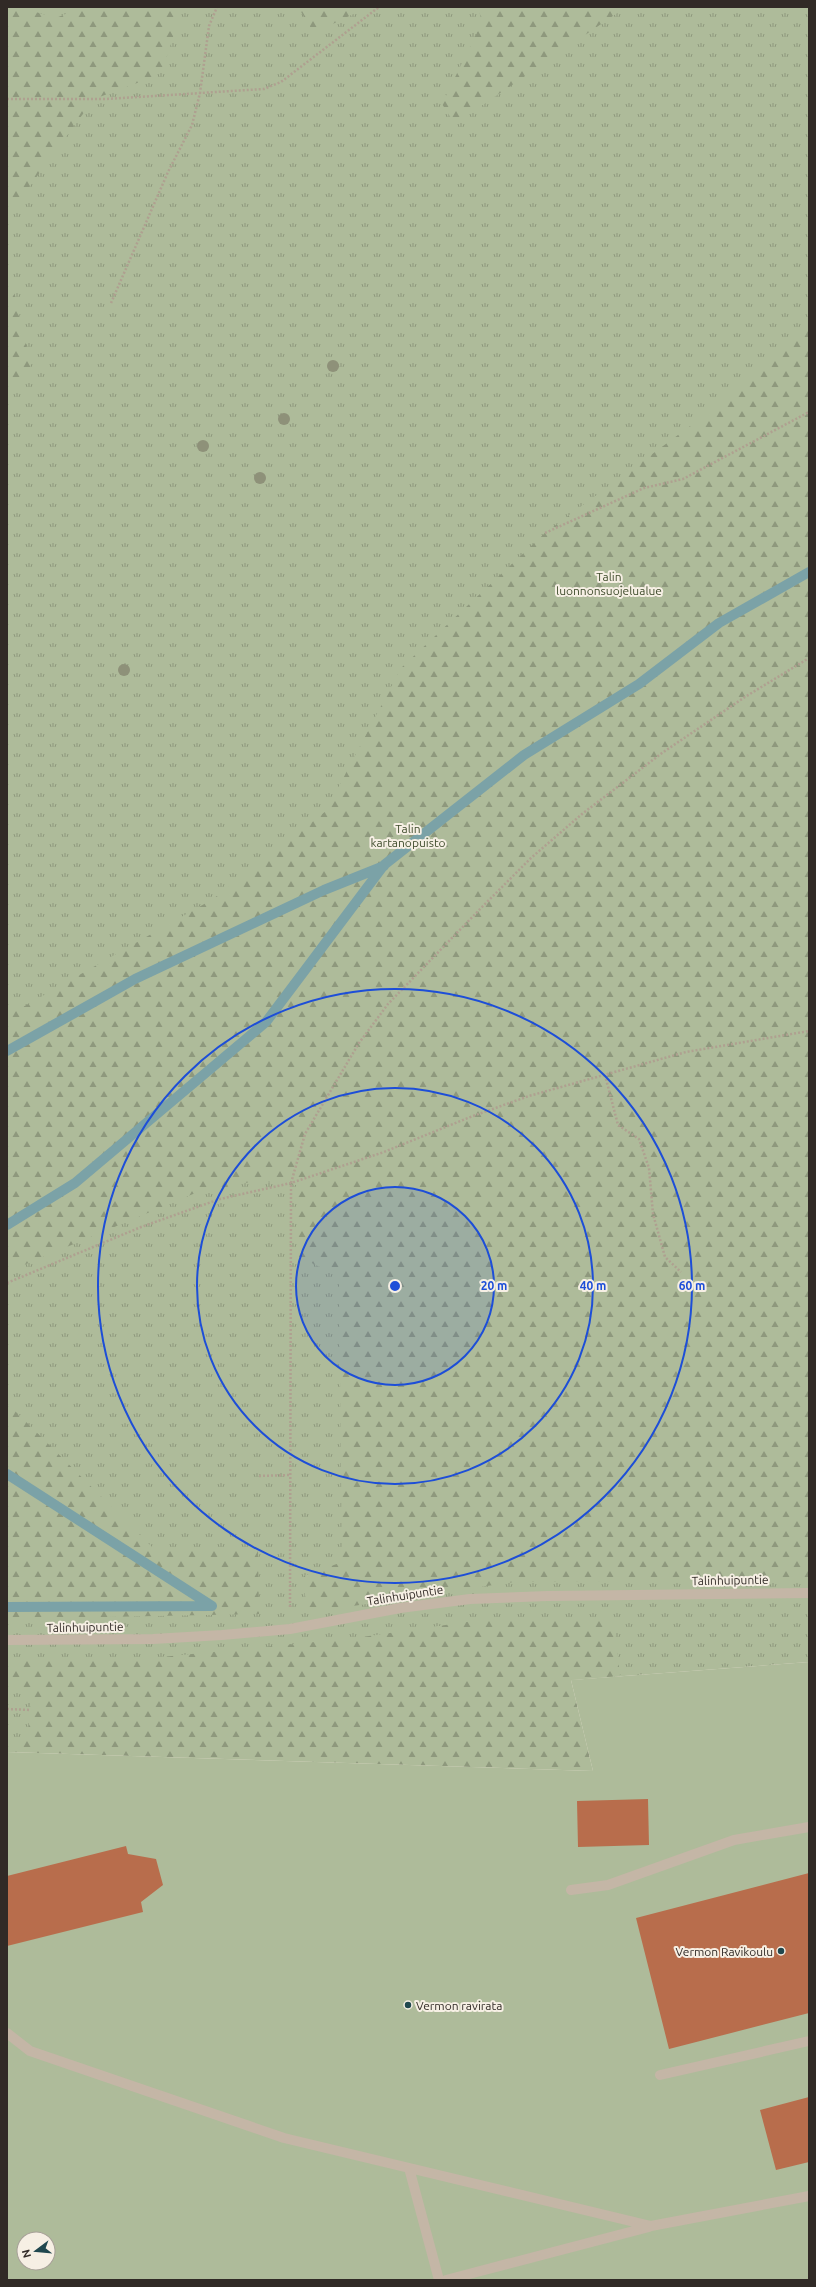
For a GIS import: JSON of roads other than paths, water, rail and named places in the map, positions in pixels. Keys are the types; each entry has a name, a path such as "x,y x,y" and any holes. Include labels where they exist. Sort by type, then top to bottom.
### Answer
{"street":[{"name":"Talinhuipuntie","path":"7,1640 153,1639 290,1629 400,1608 470,1599 547,1596 809,1593"},
{"path":"571,1890 608,1885 734,1840 809,1827"},
{"path":"7,2033 30,2051 284,2138 651,2226"},
{"path":"660,2075 809,2041"},
{"path":"409,2168 439,2280"},
{"path":"446,2280 651,2226 809,2196"}],"waterway":[{"path":"7,1225 75,1183 266,1022 384,865 524,755 639,684 719,623 809,572"},
{"path":"7,1051 135,979 324,890 384,866"},
{"path":"7,1474 212,1606 7,1607"}],"place":[{"name":"Vermon Ravikoulu","path":"781,1951"},
{"name":"Vermon ravirata","path":"408,2005"}],"park label":[{"name":"Talin luonnonsuojelualue","path":"609,583"},
{"name":"Talin kartanopuisto","path":"408,835"}]}
